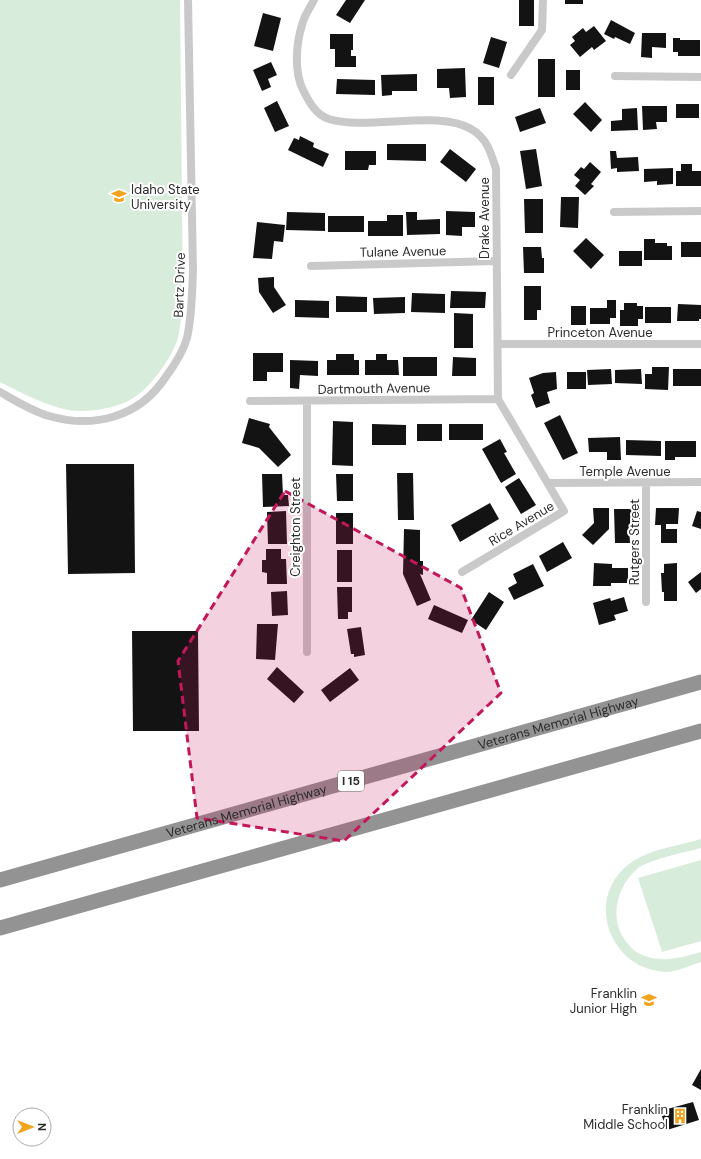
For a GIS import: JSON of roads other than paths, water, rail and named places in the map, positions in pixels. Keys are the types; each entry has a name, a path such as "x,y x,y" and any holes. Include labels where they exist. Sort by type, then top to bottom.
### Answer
{"highway":[{"name":"Veterans Memorial Highway","path":"0,880 701,682"},
{"path":"0,928 701,731"}],"street":[{"name":"Bartz Drive","path":"0,392 49,416 76,421 100,420 124,414 146,402 174,366 187,339 192,310 193,271 188,0"},
{"name":"Drake Avenue","path":"314,0 302,24 296,59 300,85 312,107 328,119 350,121 447,121 471,129 488,144 496,169 498,399"},
{"path":"511,75 542,30 543,0"},
{"path":"615,76 701,77"},
{"path":"614,212 701,211"},
{"name":"Tulane Avenue","path":"311,266 496,261"},
{"name":"Princeton Avenue","path":"498,344 701,344"},
{"path":"498,399 548,483"},
{"name":"Dartmouth Avenue","path":"250,401 498,399"},
{"name":"Creighton Street","path":"307,401 307,652"},
{"name":"Temple Avenue","path":"548,483 701,482"},
{"name":"Rice Avenue","path":"462,572 564,511 548,483"},
{"name":"Rutgers Street","path":"646,483 646,602"}],"place":[{"name":"Idaho State University","path":"119,196"},
{"name":"Franklin Junior High","path":"649,1000"},
{"name":"Franklin Middle School","path":"680,1116"}]}
